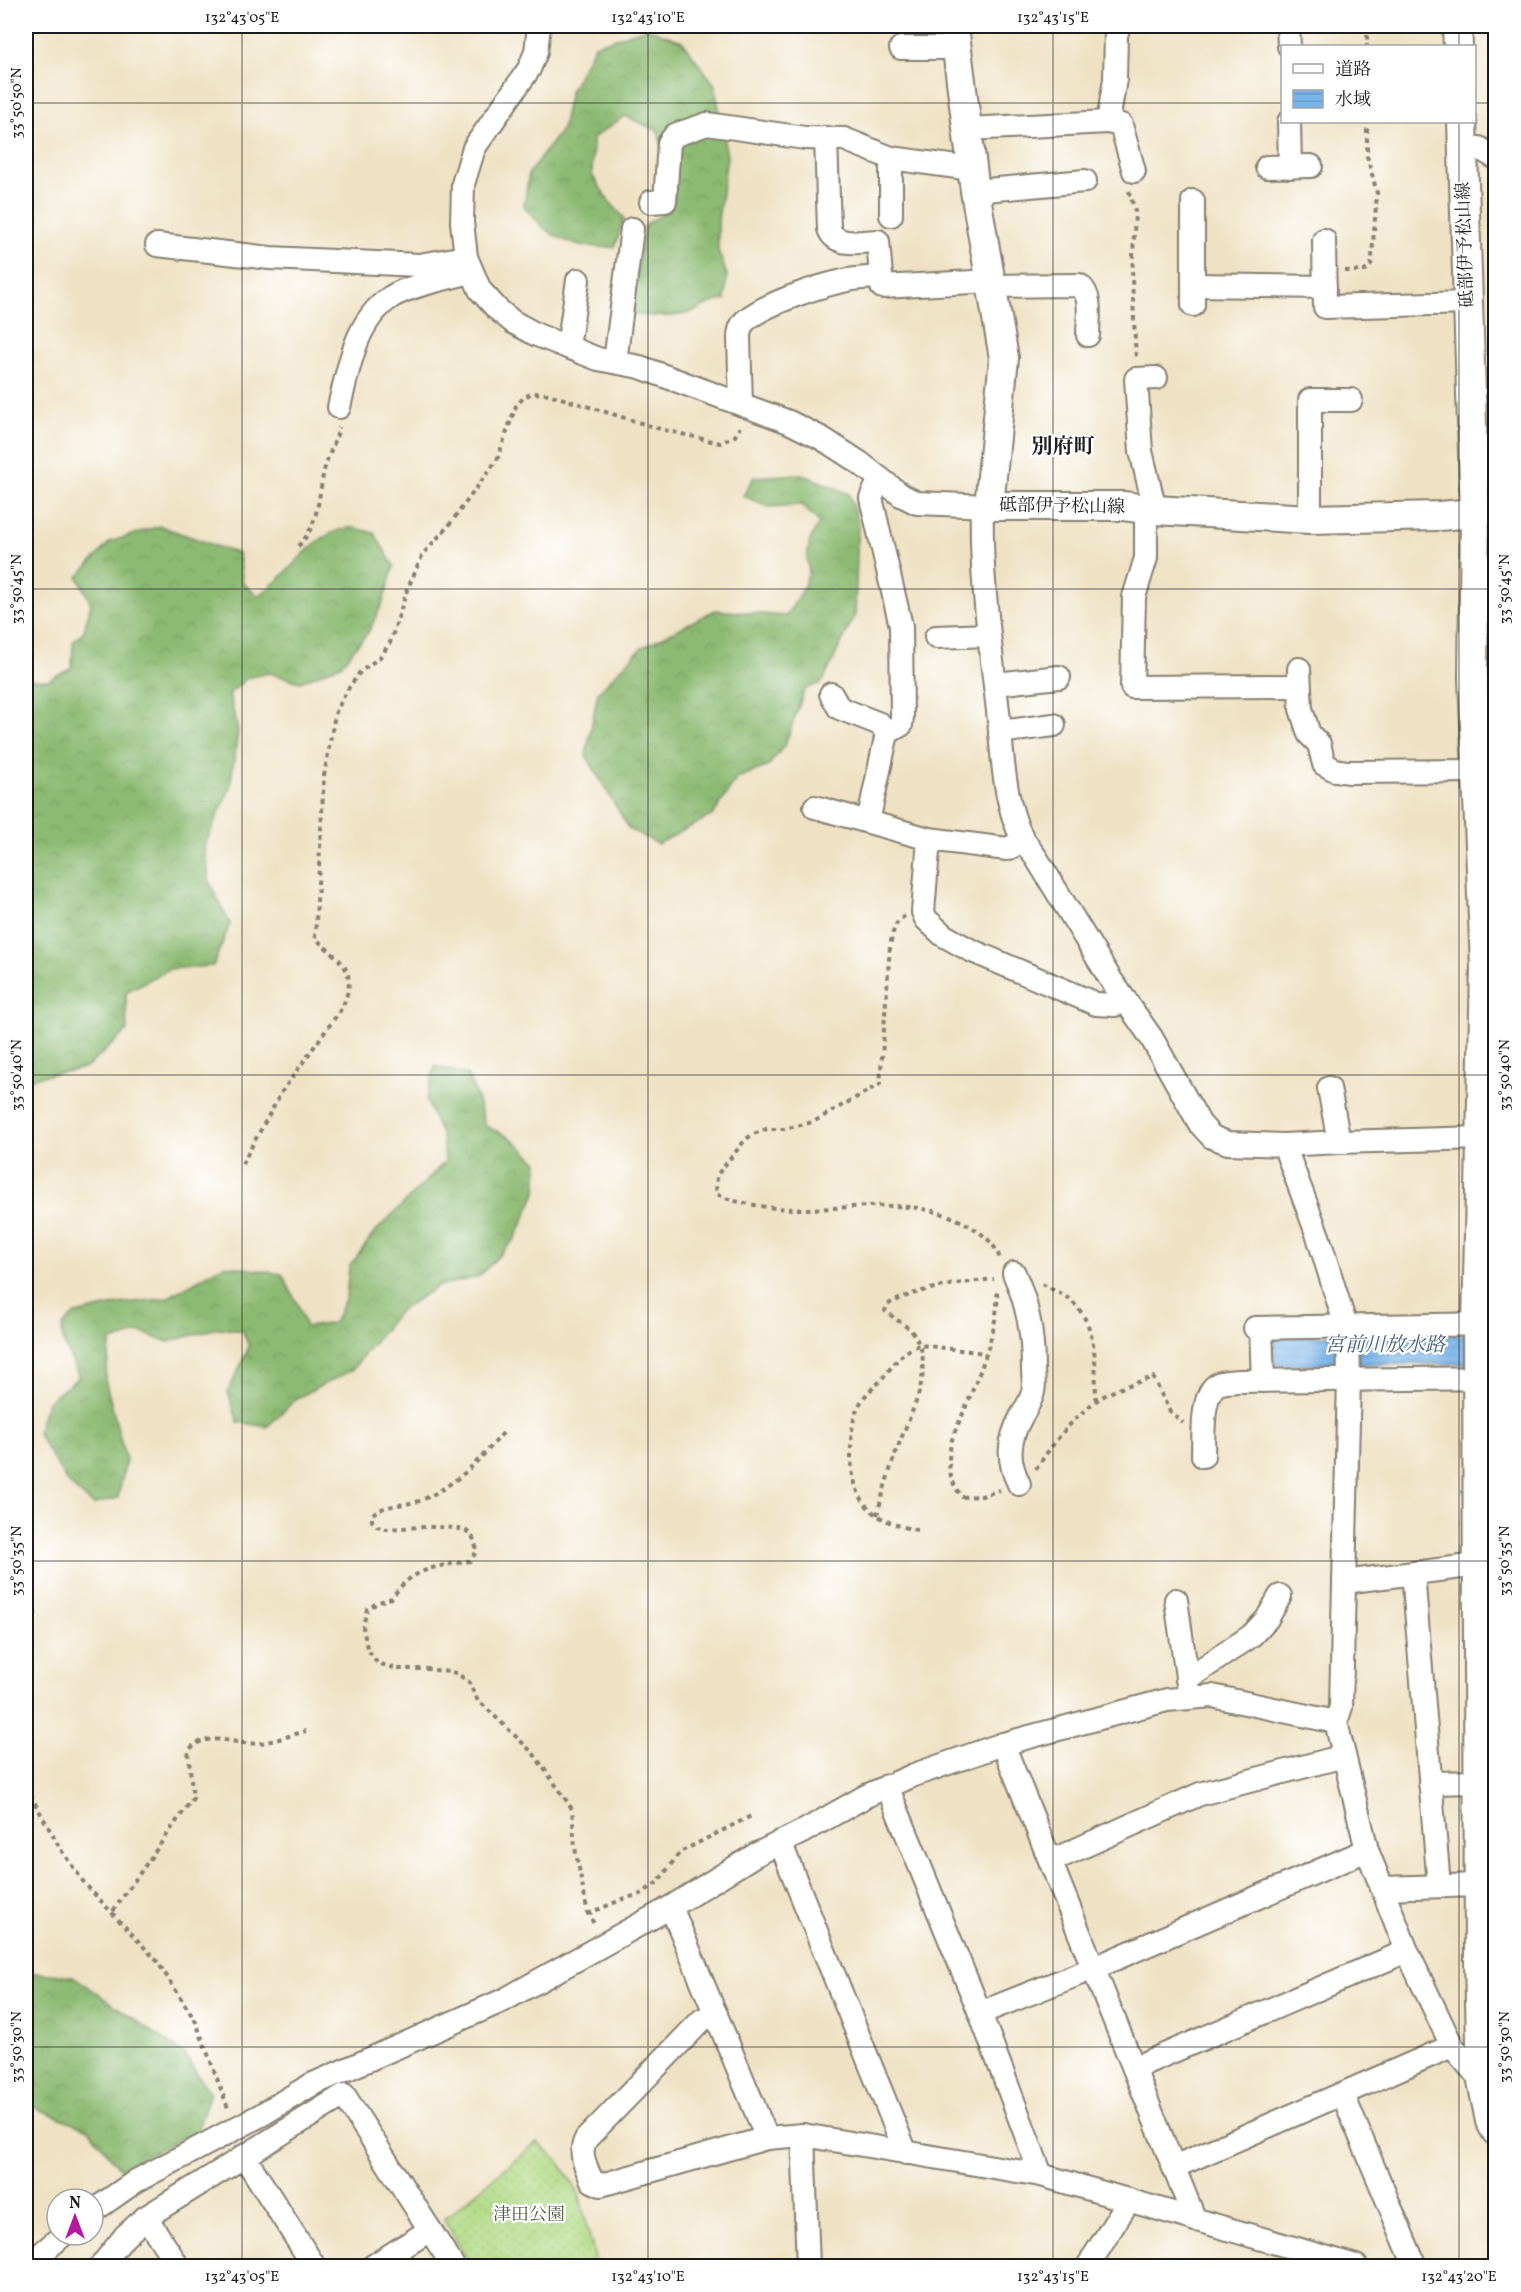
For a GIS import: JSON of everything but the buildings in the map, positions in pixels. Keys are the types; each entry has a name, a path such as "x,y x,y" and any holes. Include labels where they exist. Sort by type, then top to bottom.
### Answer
{"main road":[{"path":"1456,26 1458,45"},
{"name":"砥部伊予松山線","path":"956,37 974,180 1004,358 985,506 1123,506 1150,510 1310,519 1485,513"},
{"name":"砥部伊予松山線","path":"1463,134 1468,303 1485,513 1473,678 1489,1100 1481,1138 1488,1187 1483,1374"},
{"path":"1483,1374 1486,1474 1487,1719 1485,1888 1490,2121 1496,2131"}],"street":[{"path":"539,26 536,52 529,69 474,148 466,167 461,205 463,240 469,265 480,290 497,309 513,322 537,335 598,359 652,371 789,422 823,439 901,495 917,503 985,506 981,556 1000,732 1016,825 1024,841 1038,859 1126,1001 1151,1037 1200,1124 1212,1137 1228,1143 1284,1145 1481,1138"},
{"path":"1108,122 1115,79 1116,35 1119,26"},
{"path":"1288,26 1289,45"},
{"path":"901,48 956,37"},
{"path":"967,129 1108,122 1121,125 1131,179"},
{"path":"1267,167 1300,166 1289,123"},
{"path":"651,202 665,201 669,143 675,135 707,124 805,138 844,139 891,158 974,180 1085,181"},
{"path":"1463,134 1479,148 1496,158"},
{"path":"826,138 829,229 832,237 839,241 878,240 882,287 991,284 1079,285 1085,289 1088,298 1088,335"},
{"path":"891,158 891,215"},
{"path":"1192,201 1193,295 1325,278"},
{"path":"615,362 632,229"},
{"path":"1324,240 1325,307 1468,303"},
{"path":"157,245 270,258 469,265"},
{"path":"339,407 359,334 373,313 392,296 469,265"},
{"path":"745,406 738,338 739,329 744,322 757,313 798,295 844,281 880,277"},
{"path":"568,347 578,280"},
{"path":"1146,378 1141,451 1150,510 1146,558 1134,597 1132,687 1299,677 1301,709 1309,734 1319,744 1324,764 1335,770 1348,772 1477,771"},
{"path":"1310,519 1311,400 1351,400"},
{"path":"868,822 887,733 901,725 902,717 901,626 871,498 880,479"},
{"path":"936,637 989,634"},
{"path":"995,684 1059,677"},
{"path":"831,694 839,708 880,724 887,733"},
{"path":"1000,732 1054,725"},
{"path":"815,807 929,839 1007,849 1024,841"},
{"path":"929,839 923,912 926,919 943,935 970,950 1096,1004 1115,1005 1126,1001"},
{"path":"1329,1088 1339,1142"},
{"path":"1284,1145 1318,1236 1347,1330 1349,1375 1341,1707 1336,1722 1367,1850 1407,1951 1452,2046 1489,2081"},
{"path":"1010,1274 1024,1296 1032,1330 1033,1392 1017,1424 1009,1455 1019,1484"},
{"path":"1262,1377 1260,1331 1483,1326"},
{"path":"1203,1456 1204,1412 1210,1392 1218,1384 1262,1377 1483,1374"},
{"path":"1344,1582 1486,1565"},
{"path":"1413,1573 1439,1887"},
{"path":"105,2203 136,2181 311,2085 504,2000 671,1907 754,1855 887,1786 1003,1744 1167,1700 1189,1688 1251,1636 1267,1619 1280,1596"},
{"path":"1176,1600 1189,1688"},
{"path":"1189,1688 1212,1696 1336,1722"},
{"path":"1003,1744 1196,2220"},
{"path":"1051,1861 1200,1794 1344,1756"},
{"path":"1430,1783 1485,1796"},
{"path":"887,1786 980,2013 1041,2175"},
{"path":"780,1842 906,2153"},
{"path":"980,2013 1094,1968 1367,1850"},
{"path":"1382,1888 1485,1888"},
{"path":"671,1907 767,2138"},
{"path":"1134,2068 1407,1951"},
{"path":"716,2014 702,2020 586,2139 581,2148 582,2158 592,2181 601,2185 767,2138 803,2135 1041,2175 1356,2266"},
{"path":"1174,2167 1452,2046"},
{"path":"343,2072 344,2095 453,2266"},
{"path":"101,2266 124,2236 146,2217 344,2095"},
{"path":"1343,2095 1415,2266"},
{"path":"803,2135 808,2266"},
{"path":"244,2156 314,2266"},
{"path":"1088,2266 1129,2200"},
{"path":"146,2217 178,2266"},
{"path":"373,2266 430,2230"},
{"path":"27,2266 49,2247"}],"path":[{"path":"1367,26 1367,45"},
{"path":"1325,278 1365,271 1371,265 1377,193 1366,156 1367,123"},
{"path":"1131,179 1135,211 1131,278 1146,378"},
{"path":"242,1164 281,1093 342,1008 348,994 347,969 315,938 324,776 335,714 346,692 360,672 380,657 390,643 407,590 423,554 450,524 497,460 516,406 524,397 533,393 548,394 660,429 720,443 735,436 745,406"},
{"path":"298,546 308,537 320,497 325,465 336,442 340,418 339,407"},
{"path":"923,912 907,915 898,920 894,929 890,946 880,1084 813,1122 784,1129 766,1129 753,1134 745,1140 717,1175 716,1193 726,1199 762,1207 787,1209 910,1206 930,1209 950,1215 986,1236 998,1251 1010,1274"},
{"path":"877,1515 886,1482 915,1406 923,1375 923,1356 920,1345 911,1330 885,1311 887,1305 897,1299 964,1283 997,1279 1010,1274 1026,1275 1070,1299 1087,1321 1095,1355 1096,1401"},
{"path":"917,1530 890,1524 869,1508 855,1489 851,1469 851,1436 856,1414 861,1401 911,1348 920,1345 985,1353"},
{"path":"503,1433 478,1462 453,1481 424,1498 407,1505 375,1511 372,1515 372,1521 385,1528 435,1528 465,1531 474,1539 477,1551 470,1561 438,1566 414,1575 400,1586 392,1598 367,1609 363,1627 367,1648 377,1663 398,1669 428,1669 456,1673 468,1681 477,1699 533,1753 572,1809 575,1848 588,1914 608,1943"},
{"path":"26,1614 37,1613"},
{"path":"112,1911 193,1798 188,1751 194,1744 210,1740 230,1740 244,1744 261,1743 306,1731"},
{"path":"26,1787 85,1884 157,1961 196,2022 236,2128"},
{"path":"588,1914 641,1894 658,1882 680,1852 751,1816"}],"green space":[{"path":"646,28 682,41 715,85 727,157 718,220 718,250 727,275 725,300 686,314 671,316 631,314 646,224 669,211 674,197 658,131 625,116 593,138 592,175 609,201 624,218 615,247 588,246 562,240 544,228 524,206 529,173 562,129 570,91 595,45"},
{"path":"802,474 849,494 858,523 855,615 822,683 805,689 785,745 768,766 737,778 713,815 658,844 629,829 586,755 598,692 641,648 715,610 786,616 800,595 809,573 807,559 810,540 819,522 801,505 769,507 743,496 754,477"},
{"path":"160,526 239,554 243,583 258,596 321,539 347,528 357,528 374,533 394,566 383,602 369,631 341,665 300,682 269,673 247,678 229,694 238,731 230,788 204,847 210,883 230,924 213,966 169,969 126,992 127,1031 86,1068 26,1079 26,679 48,680 72,668 73,642 84,631 91,604 78,577 110,542"},
{"path":"435,1066 467,1075 477,1097 485,1126 511,1138 538,1162 536,1193 515,1239 478,1277 438,1286 398,1312 352,1370 297,1398 267,1427 238,1422 228,1392 249,1347 243,1331 218,1328 168,1342 140,1332 111,1341 105,1380 126,1460 118,1498 93,1505 67,1482 37,1433 47,1402 79,1377 63,1341 62,1326 75,1314 119,1304 167,1298 224,1265 282,1274 306,1327 334,1323 346,1297 349,1267 375,1232 445,1162 442,1137 426,1100"},
{"path":"26,1972 73,1976 184,2054 210,2093 197,2131 120,2169 89,2129 38,2109 26,2101"},
{"name":"津田公園","path":"537,2142 559,2161 579,2194 597,2266 471,2266 444,2219"}],"water":[{"name":"宮前川放水路","path":"1495,1334 1495,1364 1274,1365 1275,1336"}],"district":[{"name":"別府町","path":"1063,447"}]}
